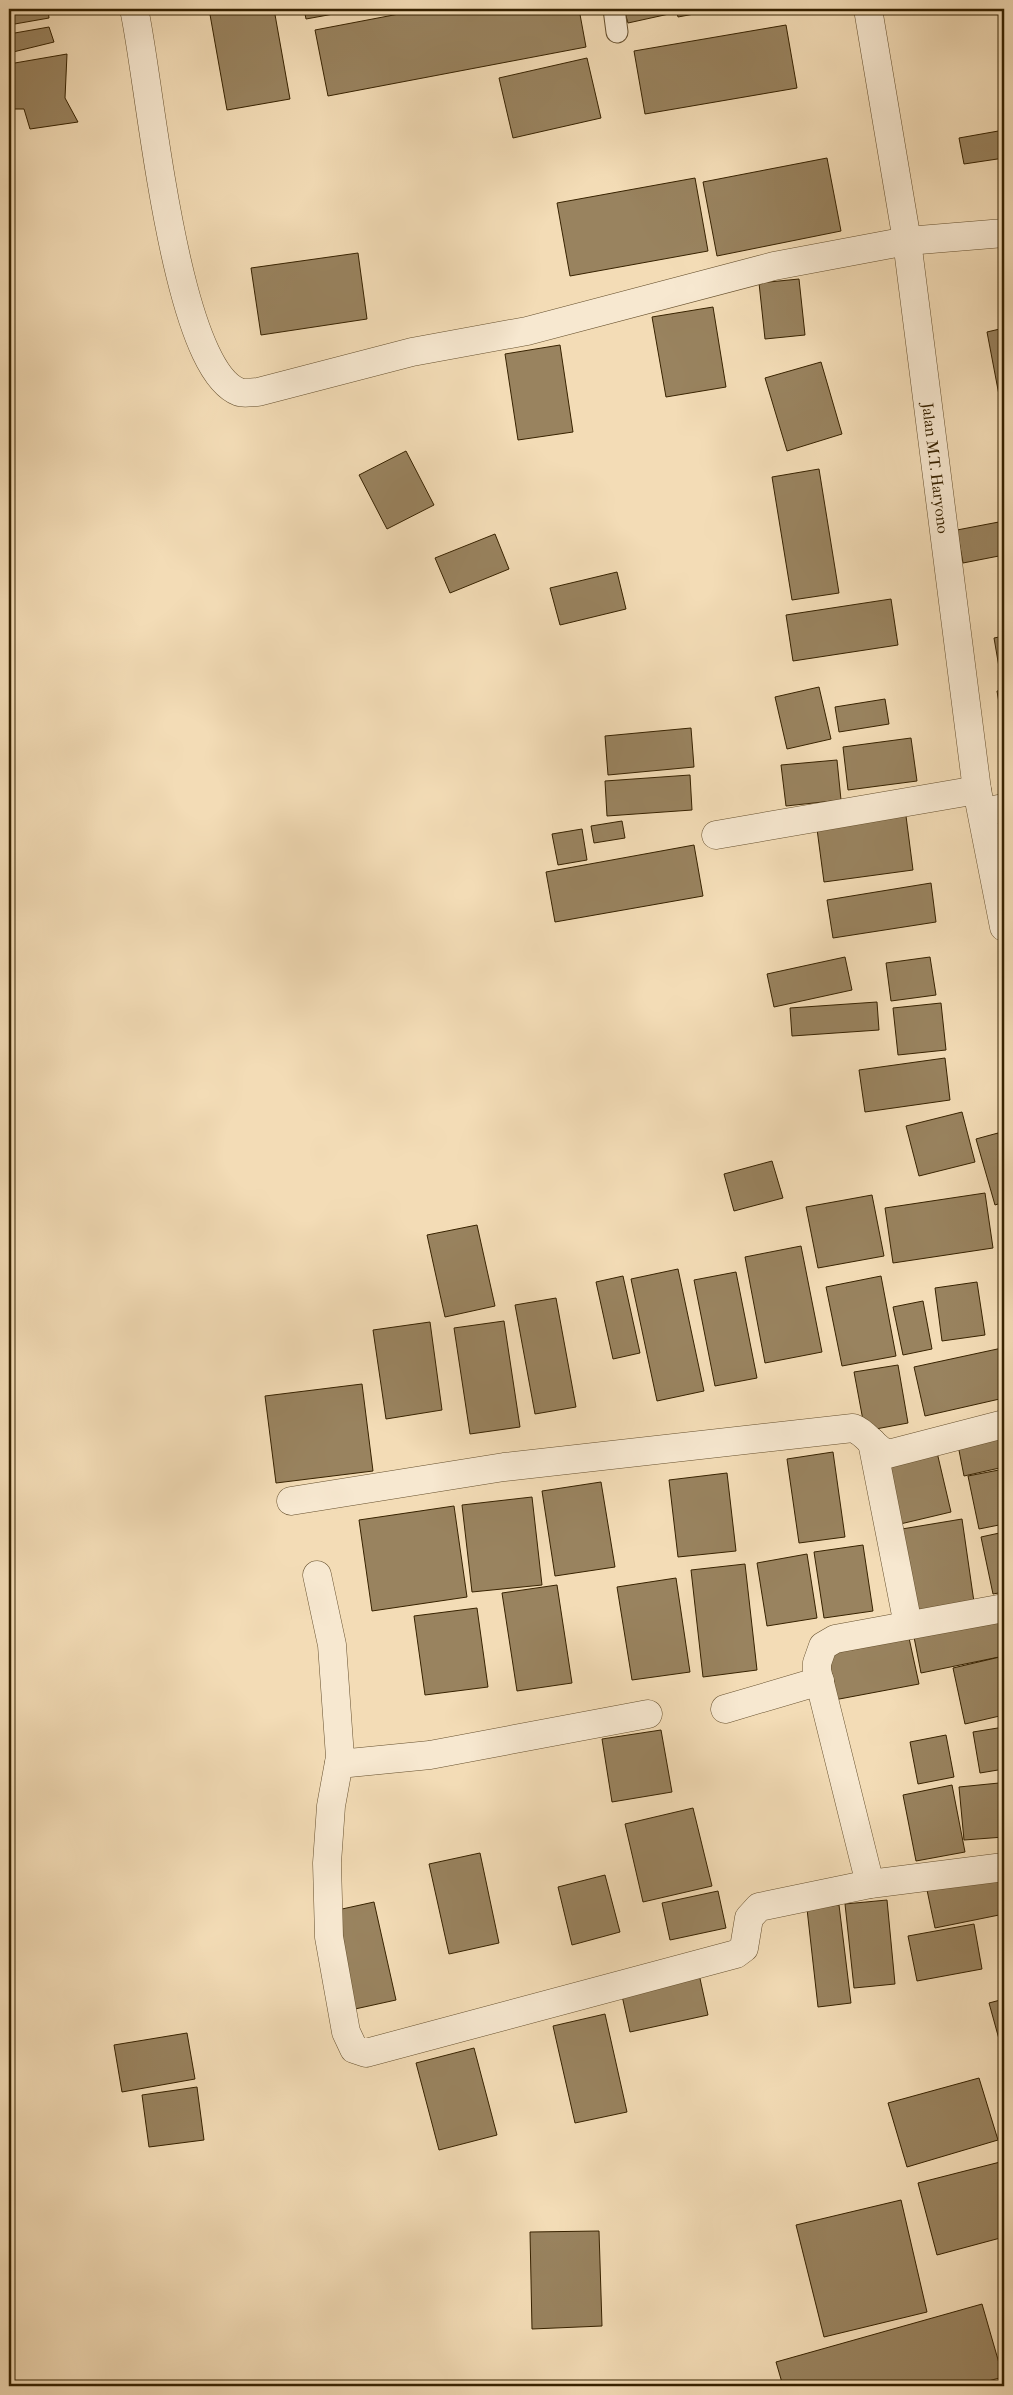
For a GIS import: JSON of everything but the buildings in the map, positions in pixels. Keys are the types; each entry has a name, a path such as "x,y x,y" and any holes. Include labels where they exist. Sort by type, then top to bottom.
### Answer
{"street":[{"path":"134,9 167,216 188,303 215,370 226,383 240,393 258,392 412,352 527,331 774,266 907,241 1004,233"},
{"name":"Jalan M.T. Haryono","path":"868,9 907,241 1004,927"},
{"path":"716,835 988,804"},
{"path":"292,1500 504,1467 853,1428 888,1454 1004,1424"},
{"path":"872,1442 908,1625"},
{"path":"317,1575 332,1645 339,1764 331,1806 326,1862 329,1937 346,2032 354,2049 360,2052 376,2051 730,1956 744,1948 749,1918 758,1908 870,1884 1004,1867"},
{"path":"870,1884 820,1681 817,1663 823,1646 835,1639 1004,1608"},
{"path":"725,1709 820,1681"},
{"path":"339,1764 430,1755 648,1714"}],"lane":[{"path":"614,9 617,32"}]}
